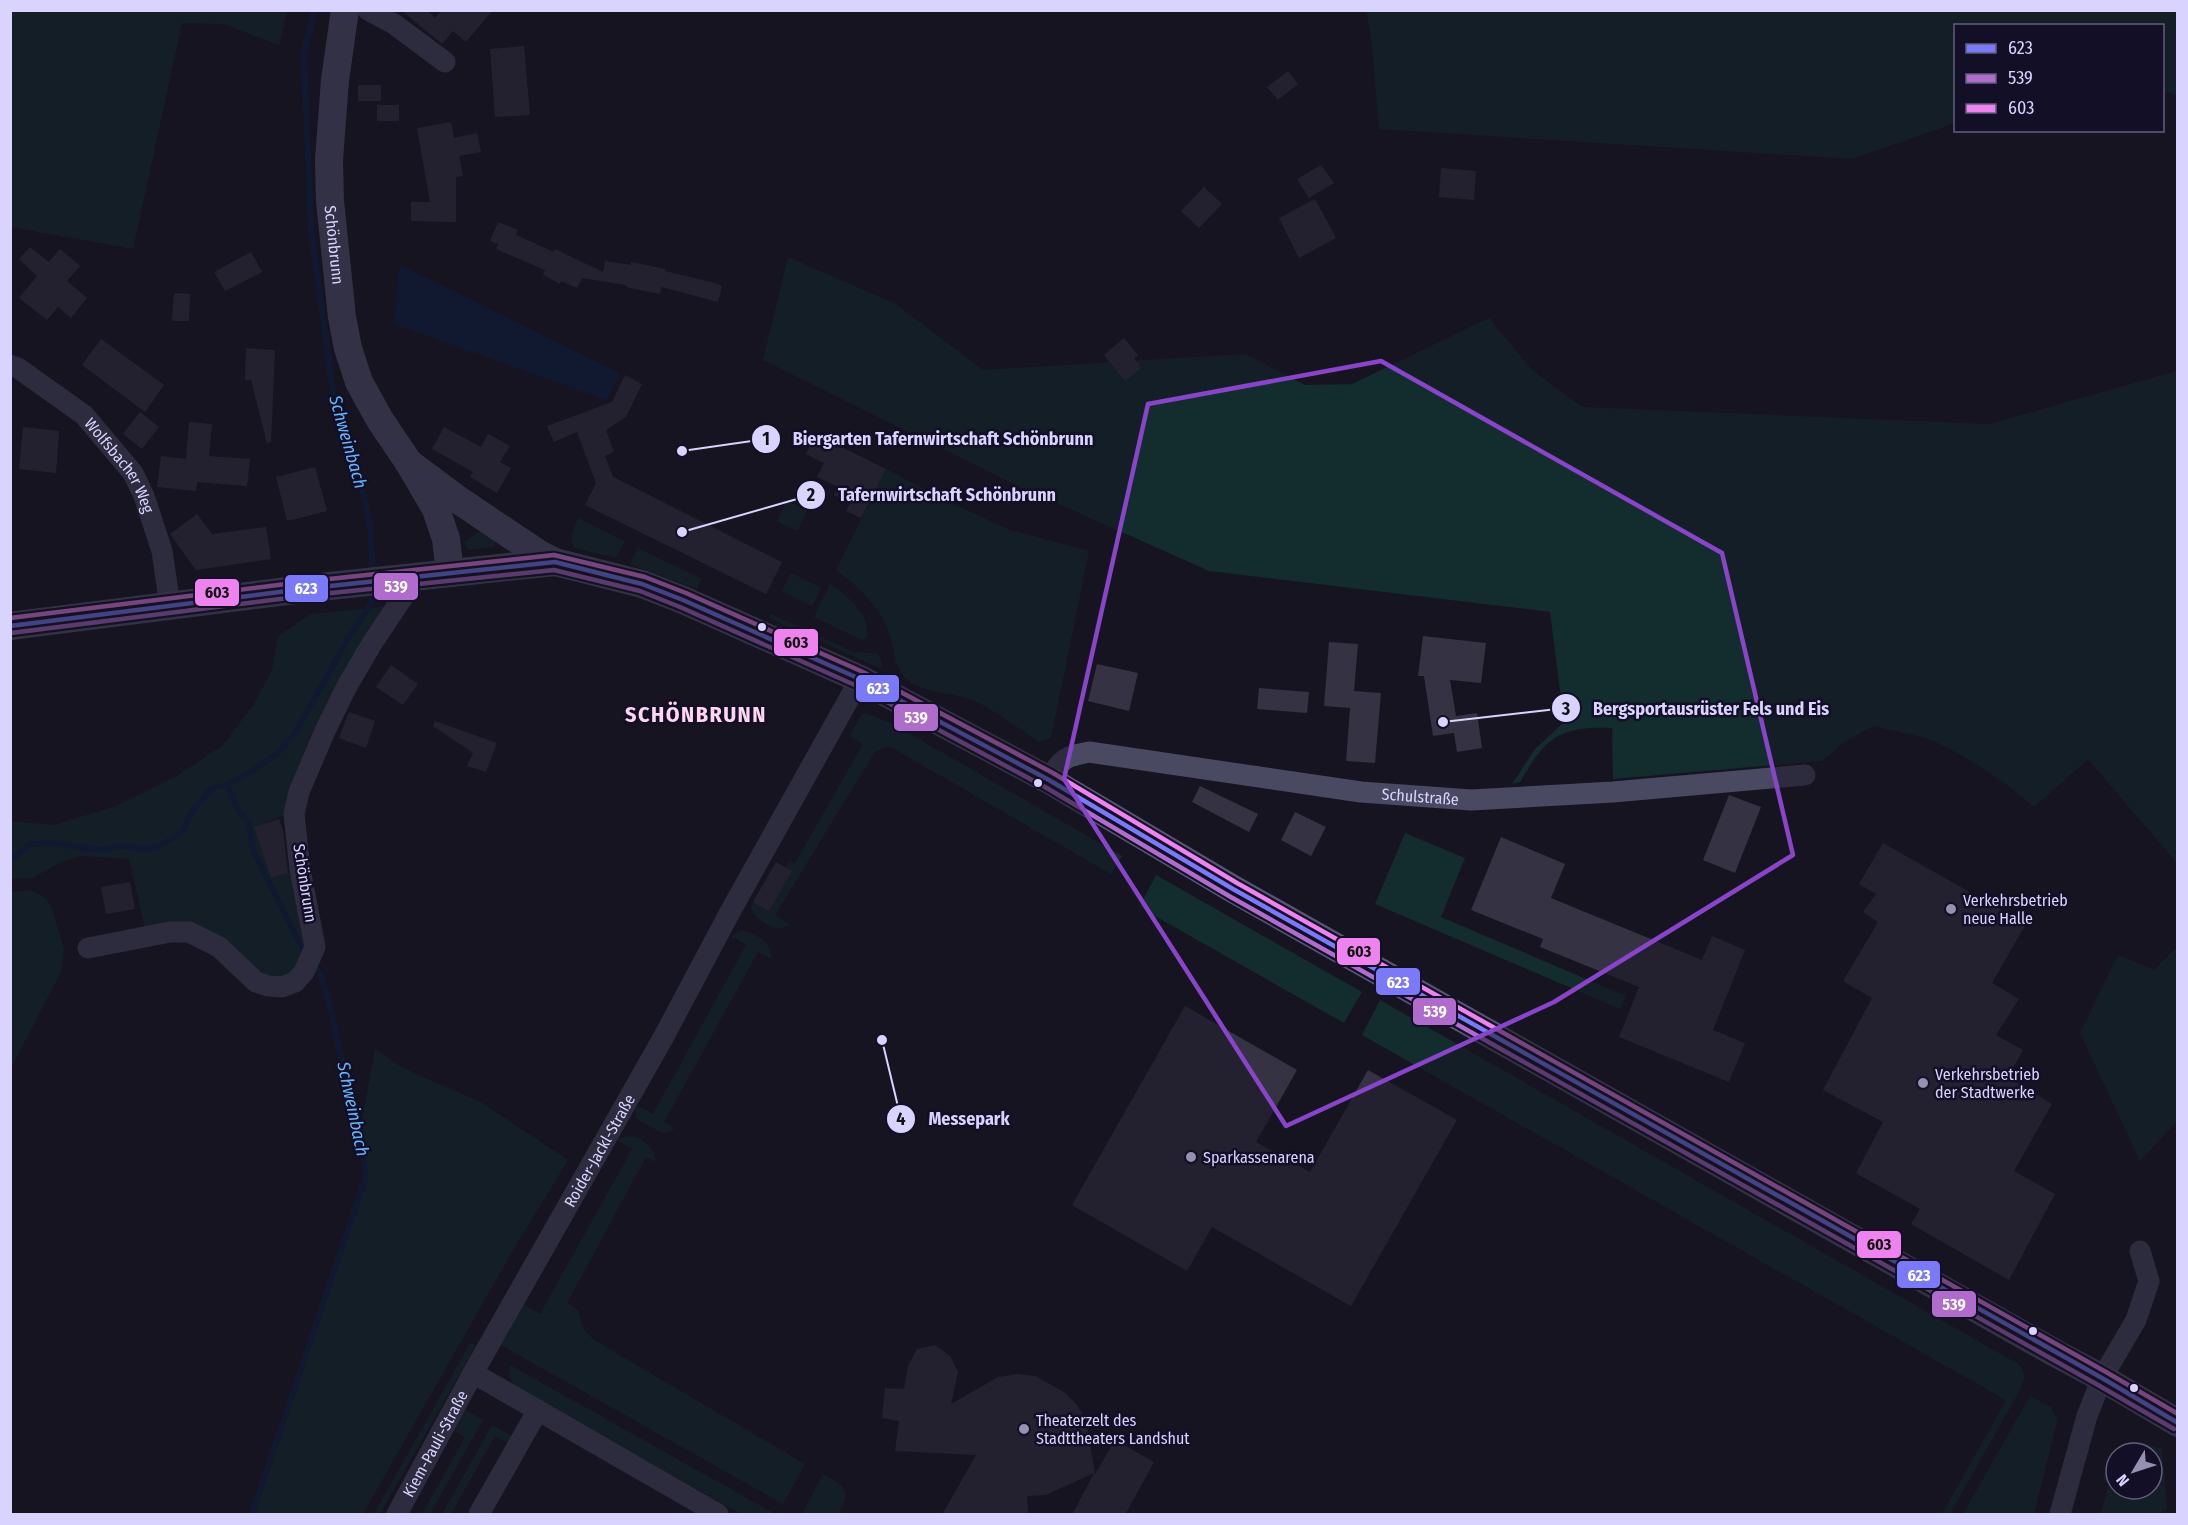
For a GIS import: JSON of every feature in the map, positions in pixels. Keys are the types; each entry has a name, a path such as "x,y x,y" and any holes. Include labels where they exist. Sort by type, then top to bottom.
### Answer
{"main road":[{"name":"Schönbrunn","path":"345,10 335,80 329,160 337,280 348,348 359,382 436,509 446,539 450,573"},
{"name":"Schönbrunn","path":"409,463 460,501 539,554 555,562 642,584 683,600 860,679 1049,780 1233,890 2178,1422"},
{"path":"10,626 170,605 555,562"}],"street":[{"path":"368,10 394,24 445,62"},
{"name":"Wolfsbacher Weg","path":"10,365 18,368 84,415 133,472 144,496 162,551 170,605"},
{"name":"Schönbrunn","path":"88,948 170,932 189,932 219,947 256,982 268,987 282,987 295,982 304,972 315,947 300,868 294,814 299,792 346,688 403,597 396,579"},
{"name":"Roider-Jackl-Straße","path":"473,1373 663,1038 730,912 860,679"},
{"name":"Schulstraße","path":"1049,780 1057,766 1068,756 1089,752 1361,792 1471,800 1613,792 1805,775"},
{"path":"2060,1515 2087,1416 2102,1378 2136,1320 2149,1281 2140,1251"},
{"path":"473,1373 718,1515"},
{"name":"Kiem-Pauli-Straße","path":"397,1515 473,1373"},
{"path":"479,1515 538,1410"}],"highlighted area":[{"path":"1381,361 1722,553 1793,855 1554,1002 1286,1126 1064,779 1148,404"}],"green space":[{"path":"10,11 287,11 279,45 223,24 182,23 133,249 11,227"},
{"path":"1366,11 2177,11 2177,95 2164,91 2164,24 1954,24 1954,123 1852,159 1379,129 1371,36"},
{"path":"788,257 896,304 983,370 1245,354 1305,385 1352,384 1489,318 1532,370 1582,407 1989,424 2177,371 2177,863 2088,759 2034,807 1986,770 1960,754 1919,736 1874,726 1846,741 1822,761 1613,779 1612,728 1578,729 1546,745 1520,782 1512,784 1535,749 1564,722 1550,612 1209,571 1014,484 763,360"},
{"path":"886,469 955,505 1010,530 1089,551 1051,738 1039,742 977,702 929,690 911,682 898,666 889,632 874,605 836,570"},
{"path":"787,501 807,511 797,531 777,521"},
{"path":"578,518 625,541 616,558 574,548 572,537"},
{"path":"484,528 495,540 494,547 468,550 464,542"},
{"path":"638,548 702,579 697,589 630,564"},
{"path":"791,573 821,588 812,606 782,591"},
{"path":"830,584 856,606 865,620 867,636 862,640 814,617"},
{"path":"403,597 287,814 254,827 271,878 300,869 315,947 282,987 219,947 147,936 129,859 81,856 60,862 33,878 11,879 10,821 54,825 116,806 177,776 223,745 254,704 272,670 278,636 311,614 382,607"},
{"path":"771,614 853,652 877,653 882,669 769,618"},
{"path":"865,713 891,723 1122,856 1111,874 891,747 884,748 875,752 775,915 791,925 777,929 765,923 753,912 751,908 753,902 769,911 792,871 786,867 790,860 795,863 863,744 849,736 860,717"},
{"path":"1405,833 1465,858 1441,917 1626,996 1620,1009 1375,904"},
{"path":"1156,875 1362,992 1344,1023 1139,907"},
{"path":"30,890 47,899 64,949 61,972 11,1068 11,892"},
{"path":"742,930 767,944 771,959 758,952 664,1122 675,1128 667,1133 660,1132 637,1119 635,1110 638,1106 653,1114 746,945 731,936"},
{"path":"2177,947 2177,1121 2140,1161 2080,1033 2118,955 2154,970"},
{"path":"1380,1000 2020,1365 2025,1377 2020,1390 1950,1514 1942,1514 2006,1400 1362,1035"},
{"path":"375,1049 403,1068 482,1103 568,1160 513,1250 363,1514 252,1514 366,1177 360,1132"},
{"path":"627,1136 637,1138 647,1144 653,1152 655,1162 646,1157 567,1303 578,1310 583,1329 594,1340 805,1464 783,1504 501,1345 524,1305 540,1314 632,1149 616,1140"},
{"path":"470,1343 476,1345 380,1514 374,1514"},
{"path":"510,1365 775,1514 741,1514 521,1390 511,1379"},
{"path":"2030,1396 2051,1407 2057,1421 2034,1514 1963,1514"},
{"path":"465,1410 483,1420 430,1514 422,1514 465,1437 453,1430"},
{"path":"492,1425 512,1436 508,1443 495,1436 451,1514 442,1514"},
{"path":"2164,1473 2167,1509 2159,1514 2101,1514 2104,1501 2164,1501"},
{"path":"823,1474 844,1489 845,1499 839,1514 802,1514"}],"water":[{"path":"400,265 619,373 607,400 394,324"}],"building":[{"path":"401,10 427,10 435,18 442,10 493,10 466,42 453,31 442,44"},
{"path":"524,46 530,115 495,117 490,49"},
{"path":"1288,71 1298,84 1278,100 1267,87"},
{"path":"358,85 381,85 381,101 358,101"},
{"path":"377,105 399,105 399,121 377,121"},
{"path":"451,122 454,138 477,133 481,152 459,156 463,176 456,177 456,222 411,221 411,202 430,202 417,128"},
{"path":"1321,165 1334,183 1309,198 1297,179"},
{"path":"1441,168 1476,171 1474,200 1439,197"},
{"path":"1204,187 1222,204 1199,228 1181,211"},
{"path":"1315,199 1336,238 1299,258 1279,218"},
{"path":"498,222 518,230 516,235 554,252 555,249 603,272 605,261 631,265 631,262 715,283 722,286 718,302 661,287 660,294 626,287 626,285 582,278 577,288 561,281 560,284 543,275 545,270 496,249 498,244 490,241"},
{"path":"30,247 49,262 60,249 80,266 67,281 87,298 71,318 58,307 47,320 19,298 37,276 19,259"},
{"path":"251,252 262,272 225,291 214,272"},
{"path":"174,293 190,294 189,321 172,321"},
{"path":"1124,338 1138,355 1134,358 1141,368 1125,381 1104,355"},
{"path":"101,339 164,385 145,412 82,365"},
{"path":"246,348 275,350 271,442 267,443 251,380 245,380"},
{"path":"625,375 642,384 626,417 606,430 614,452 605,456 613,477 782,562 766,594 585,505 596,483 577,432 554,442 547,426 612,402"},
{"path":"140,412 159,427 142,449 123,434"},
{"path":"189,422 212,424 209,456 250,459 247,486 197,482 196,491 157,487 161,456 186,459"},
{"path":"23,427 59,431 56,473 19,469"},
{"path":"444,427 481,447 488,434 510,446 500,462 511,468 497,493 470,477 473,472 432,449"},
{"path":"815,434 886,469 861,518 846,511 850,503 834,495 838,487 817,477 824,463 806,454"},
{"path":"315,467 327,511 287,521 276,477"},
{"path":"197,514 212,534 266,527 271,559 196,570 170,534"},
{"path":"1423,636 1486,643 1481,683 1450,680 1456,716 1477,713 1482,748 1457,752 1454,733 1433,736 1424,676 1418,676"},
{"path":"1329,642 1358,644 1354,691 1381,693 1375,763 1346,761 1350,708 1324,706"},
{"path":"1097,664 1138,673 1129,711 1088,701"},
{"path":"391,665 418,684 403,705 376,687"},
{"path":"1259,688 1309,692 1307,713 1257,709"},
{"path":"349,712 375,721 366,748 339,738"},
{"path":"435,721 497,743 486,772 467,766 473,753 433,726"},
{"path":"1200,786 1258,814 1249,832 1192,802"},
{"path":"1729,795 1761,807 1735,873 1703,860"},
{"path":"1295,812 1326,827 1311,856 1281,840"},
{"path":"279,819 283,831 288,873 271,878 254,827"},
{"path":"1501,837 1565,864 1551,898 1702,960 1712,936 1745,950 1713,1030 1745,1043 1729,1082 1619,1037 1639,987 1540,947 1543,939 1471,910"},
{"name":"Verkehrsbetrieb der Stadtwerke","path":"1883,843 2026,924 1992,983 2019,999 1996,1035 2023,1050 2008,1077 2052,1104 2014,1171 2055,1194 2009,1280 1911,1224 1920,1209 1856,1173 1883,1122 1823,1090 1872,998 1843,981 1878,922 1863,912 1876,894 1859,884"},
{"path":"776,862 792,871 769,911 753,902"},
{"path":"130,882 135,909 106,914 101,887"},
{"name":"Sparkassenarena","path":"1185,1006 1297,1070 1256,1142 1310,1172 1368,1070 1457,1120 1351,1306 1212,1227 1187,1271 1072,1205"},
{"path":"935,1345 950,1356 958,1372 951,1404 998,1377 1017,1374 1035,1376 1064,1392 1077,1405 1086,1420 1095,1474 1115,1440 1154,1462 1125,1515 1072,1515 1094,1473 1046,1495 1027,1496 1028,1515 942,1515 976,1455 895,1451 899,1421 882,1418 885,1388 904,1389 908,1366 917,1349"}],"waterway":[{"name":"Schweinbach","path":"314,10 304,54 311,229 335,406 352,441 370,525 373,574"},
{"name":"Schweinbach","path":"10,861 30,844 51,843 99,850 122,846 143,849 157,847 183,832 189,816 211,789 227,784 254,770 277,754 295,733 372,602 372,590"},
{"name":"Schweinbach","path":"227,784 239,812 249,822 253,850 306,956"},
{"name":"Schweinbach","path":"252,1514 366,1177 360,1132 330,1005 320,973 311,964"}],"transit line":[{"name":"603","path":"10,618 310,581 554,555 645,577 863,672 1053,773 1237,883 2178,1414"},
{"name":"623","path":"10,626 311,588 555,562 642,584 860,679 1049,780 1233,889 2178,1423"},
{"name":"539","path":"11,633 312,595 554,570 640,591 857,686 1045,787 1229,896 2174,1429"}],"place":[{"name":"Biergarten Tafernwirtschaft Schönbrunn","path":"682,451"},
{"name":"Tafernwirtschaft Schönbrunn","path":"682,532"},
{"name":"Bergsportausrüster Fels und Eis","path":"1443,722"},
{"name":"Verkehrsbetrieb neue Halle","path":"1951,909"},
{"name":"Messepark","path":"882,1040"},
{"name":"Verkehrsbetrieb der Stadtwerke","path":"1923,1083"},
{"name":"Sparkassenarena","path":"1191,1157"},
{"name":"Theaterzelt des Stadttheaters Landshut","path":"1024,1429"}],"district":[{"name":"SCHÖNBRUNN","path":"696,714"}]}
